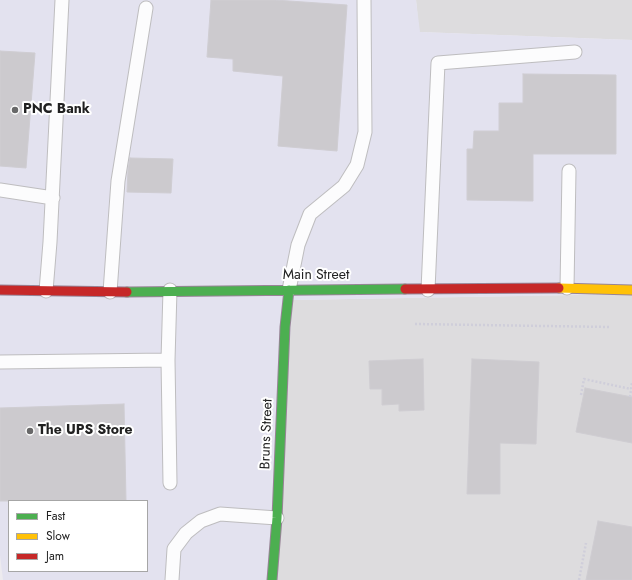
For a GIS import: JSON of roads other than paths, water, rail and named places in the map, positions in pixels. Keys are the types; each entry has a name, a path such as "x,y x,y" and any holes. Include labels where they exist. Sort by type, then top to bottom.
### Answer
{"main road":[{"name":"Main Street","path":"0,290 110,292 170,290 428,290 567,288 632,290"},
{"name":"Bruns Street","path":"272,580 277,518 285,327 289,290"}],"lane":[{"path":"46,291 62,0"},
{"path":"289,290 298,244 310,214 344,186 357,165 365,132 364,0"},
{"path":"110,292 118,181 146,8"},
{"path":"428,290 438,63 575,52"},
{"path":"567,288 569,171"},
{"path":"0,190 52,198"},
{"path":"170,290 168,360 170,483"},
{"path":"0,362 168,360"},
{"path":"172,580 174,549 186,533 201,521 220,514 277,518"}],"place":[{"name":"PNC Bank","path":"15,110"},
{"name":"The UPS Store","path":"30,431"}]}
